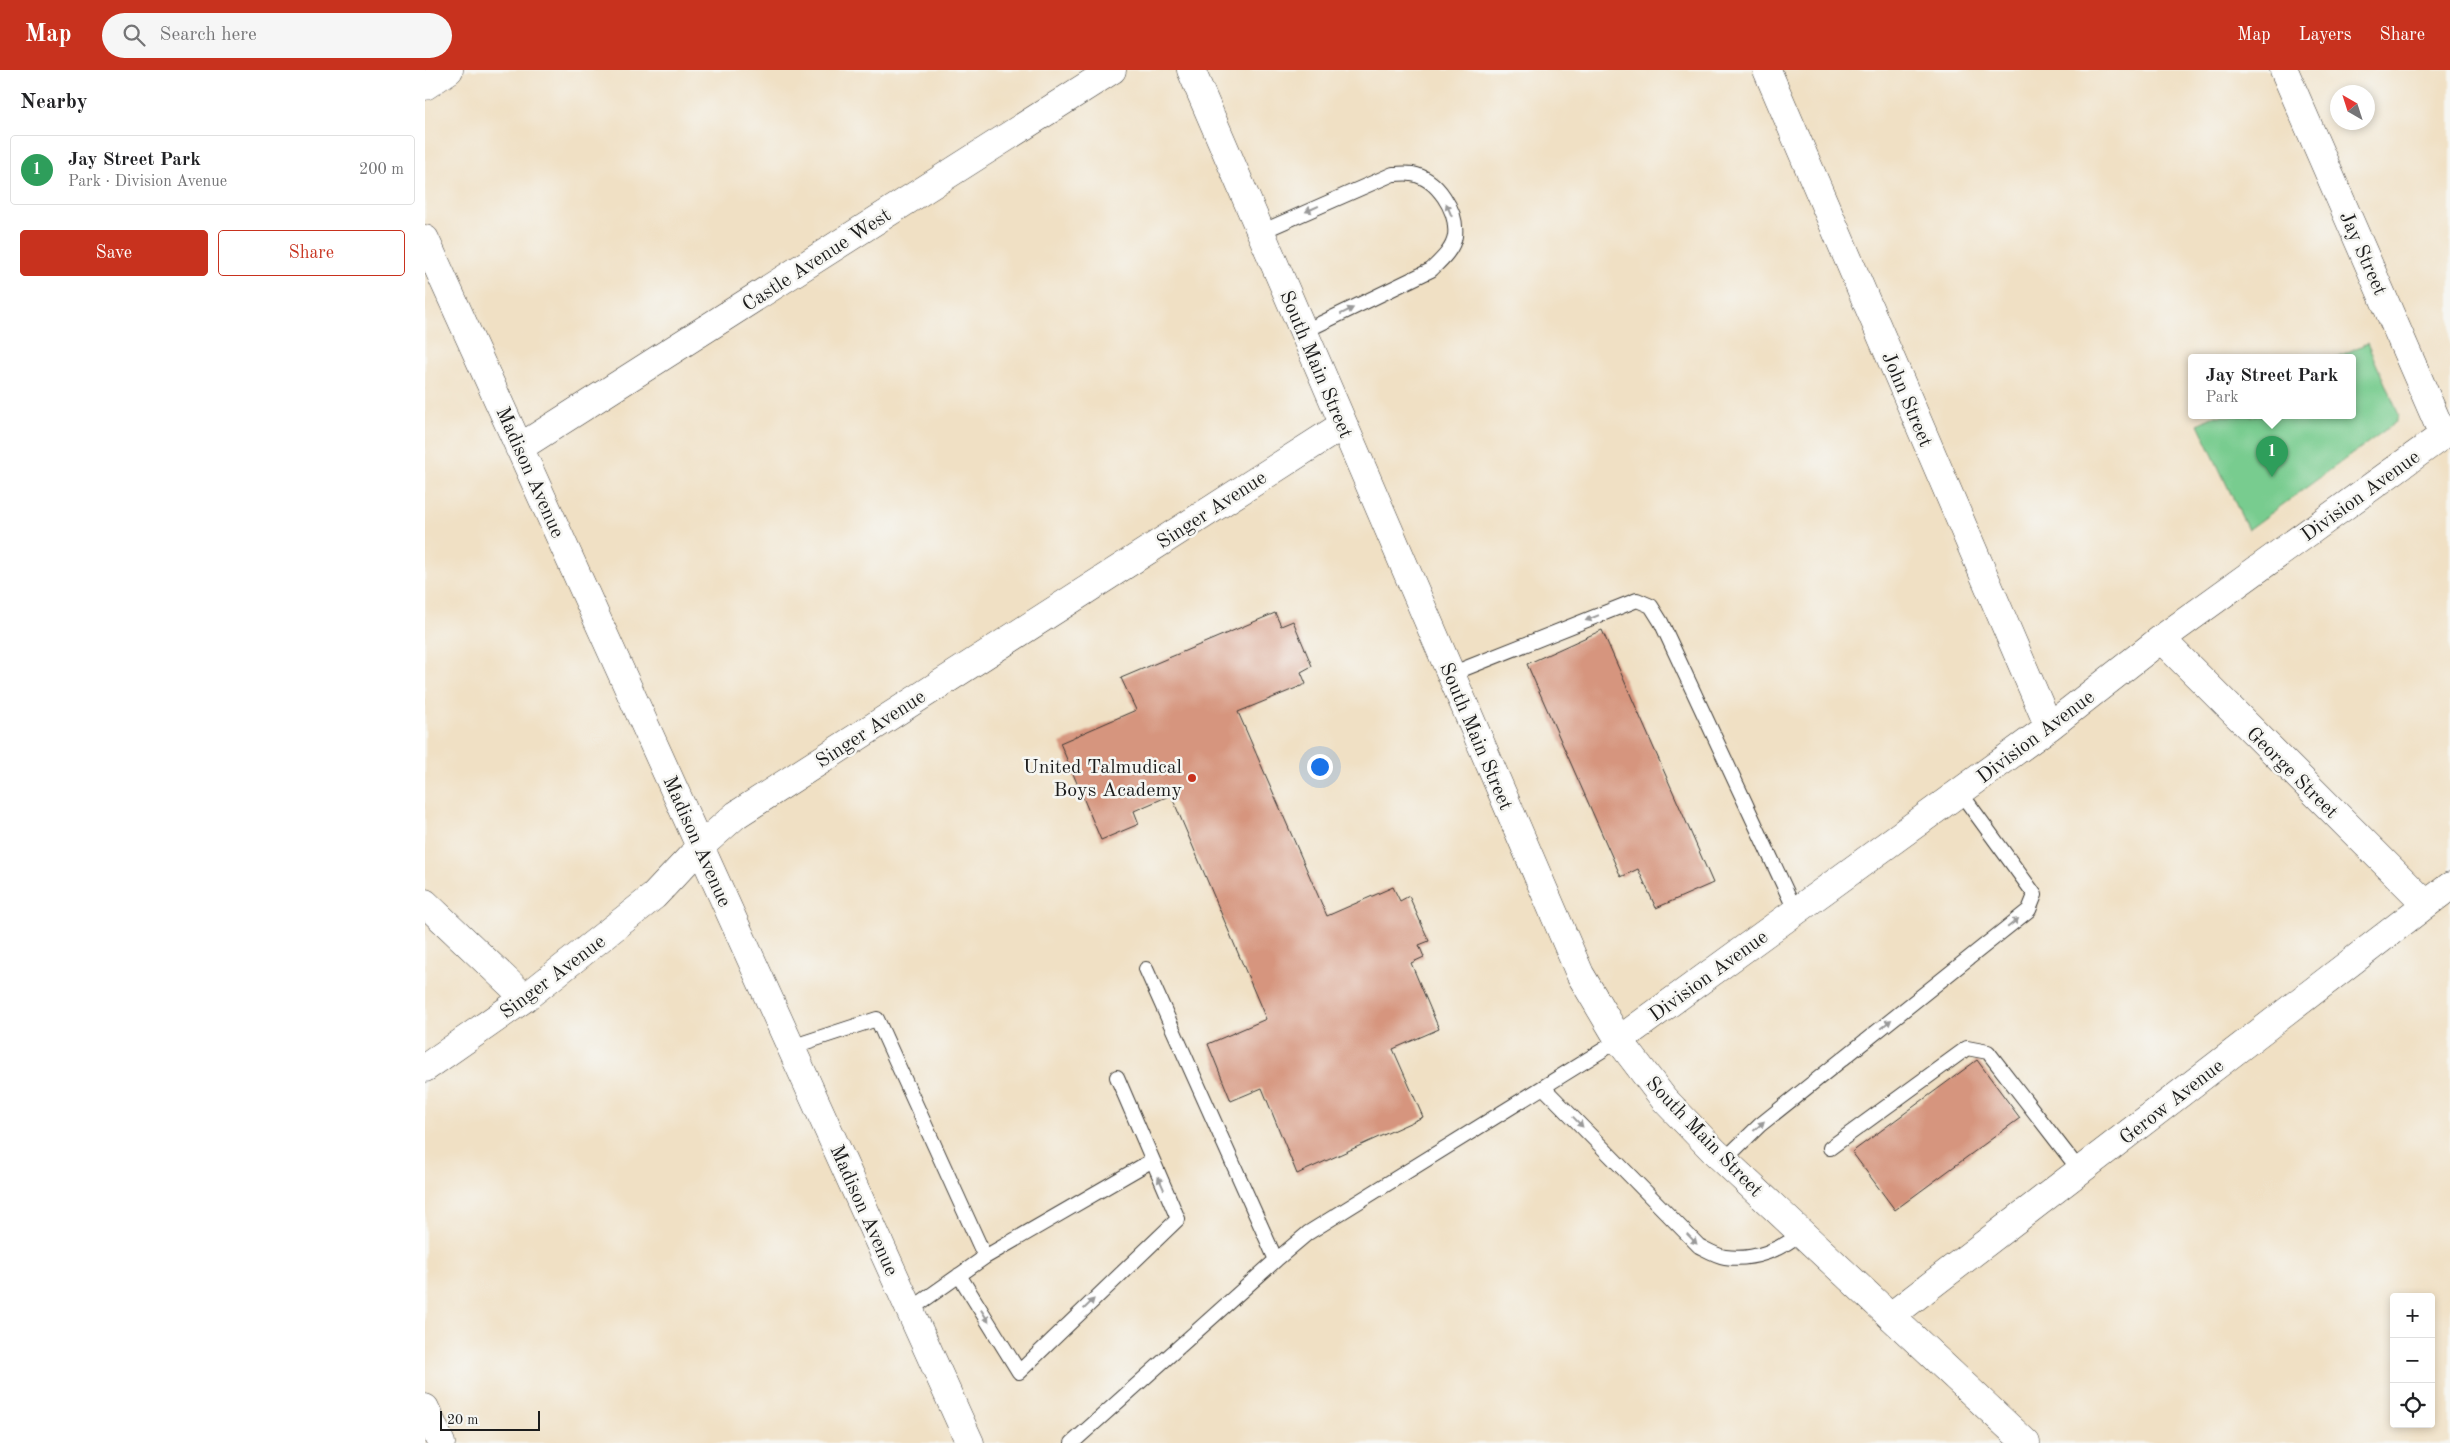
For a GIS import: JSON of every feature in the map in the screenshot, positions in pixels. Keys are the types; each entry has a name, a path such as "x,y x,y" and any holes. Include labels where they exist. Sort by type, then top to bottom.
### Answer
{"street":[{"path":"425,86 449,70"},
{"name":"Castle Avenue West","path":"519,448 1112,70"},
{"name":"South Main Street","path":"1191,70 1580,974 1619,1040 1664,1100 1724,1160 2026,1443"},
{"name":"John Street","path":"1767,70 2049,727"},
{"name":"Jay Street","path":"2284,70 2447,433"},
{"name":"Madison Avenue","path":"425,239 970,1443"},
{"name":"Singer Avenue","path":"425,1068 525,998 654,896 701,846 736,815 1343,425"},
{"name":"Division Avenue","path":"1619,1040 2049,727 2161,639 2447,433"},
{"name":"George Street","path":"2161,639 2426,904"},
{"name":"Gerow Avenue","path":"1891,1316 2450,886"},
{"path":"425,903 525,998"},
{"path":"425,1408 441,1443"}],"lane":[{"path":"1261,232 1393,174 1413,174 1436,185 1452,213 1455,236 1446,256 1431,270 1303,332"},
{"path":"1451,674 1637,600 1651,606 1661,622 1795,912"},
{"path":"1724,1160 1760,1125 2029,910 2035,895 1960,792"},
{"path":"1146,969 1276,1260"},
{"path":"791,1047 877,1019 985,1256"},
{"path":"1072,1443 1308,1233 1619,1040"},
{"path":"1830,1148 1967,1048 1988,1052 2080,1171"},
{"path":"959,1275 1019,1372 1177,1219 1151,1162 1117,1077"},
{"path":"1544,1088 1699,1246 1724,1257 1759,1255 1785,1246 1802,1232"},
{"path":"910,1310 985,1256 1151,1162"}],"green space":[{"path":"2367,343 2399,415 2396,422 2248,530 2198,424 2208,419 2356,419 2356,354 2344,354"}],"building":[{"path":"1275,613 1281,626 1293,621 1312,666 1301,672 1306,684 1238,712 1327,916 1393,887 1400,901 1409,896 1429,941 1419,945 1424,957 1411,963 1439,1029 1393,1049 1423,1117 1297,1174 1262,1088 1231,1101 1208,1044 1266,1019 1171,795 1134,811 1139,824 1101,840 1060,743 1136,710 1121,678"},
{"path":"1602,630 1713,883 1656,908 1638,869 1621,877 1527,664"},
{"path":"1977,1060 2020,1118 1895,1210 1852,1152"}],"place":[{"name":"Jay Street Park","path":"2272,477"},
{"name":"United Talmudical Boys Academy","path":"1192,778"}]}
